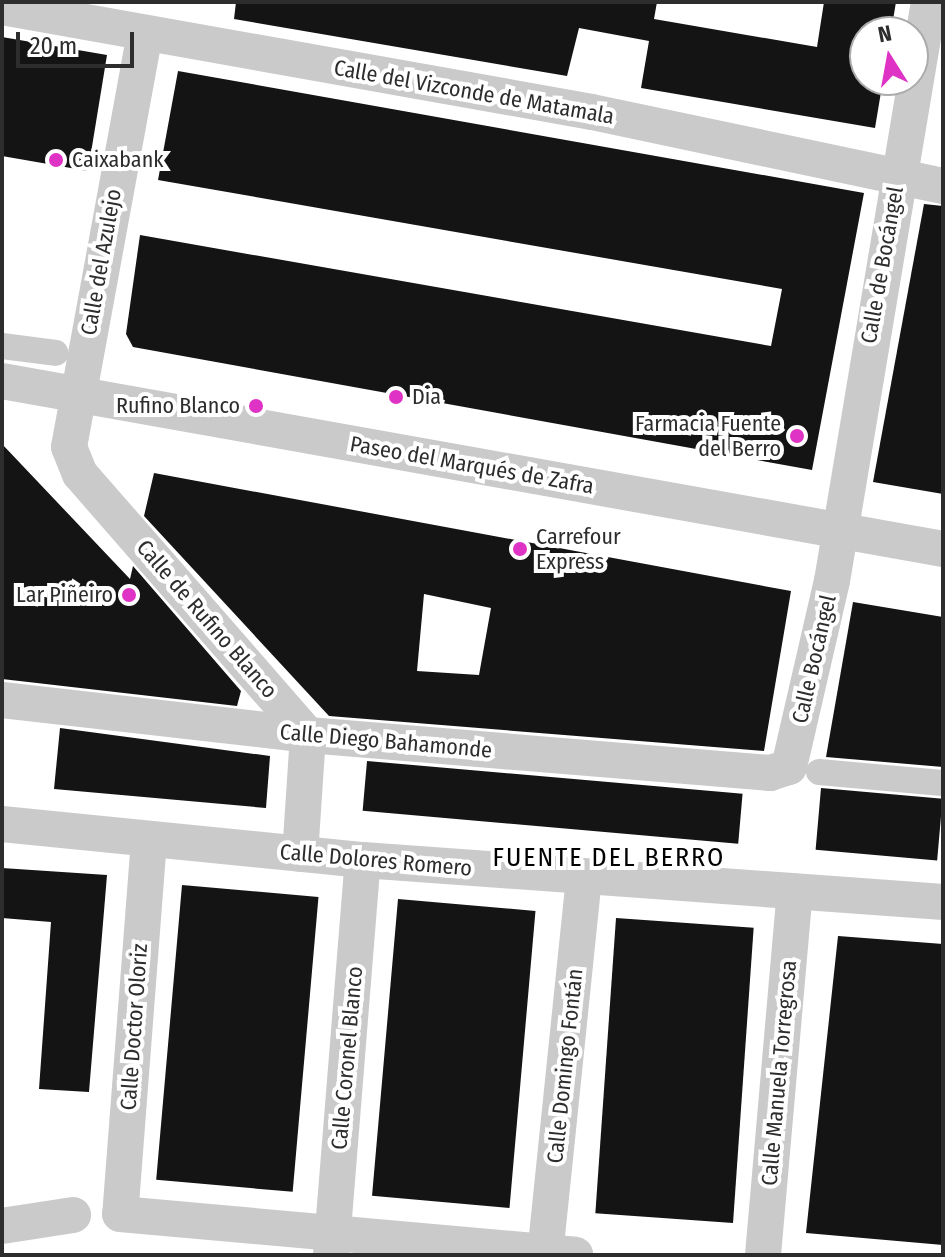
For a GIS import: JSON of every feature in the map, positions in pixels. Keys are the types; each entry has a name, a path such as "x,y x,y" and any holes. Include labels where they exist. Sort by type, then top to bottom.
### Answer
{"street":[{"name":"Calle de Bocángel","path":"837,529 929,2"},
{"name":"Calle del Vizconde de Matamala","path":"2,7 622,118 943,186"},
{"name":"Calle del Azulejo","path":"75,396 145,33"},
{"path":"2,346 56,353"},
{"name":"Paseo del Marqués de Zafra","path":"2,381 943,549"},
{"name":"Calle de Rufino Blanco","path":"75,396 69,447 80,474 308,745"},
{"name":"Calle Bocángel","path":"770,773 789,767 837,529"},
{"name":"Calle Diego Bahamonde","path":"2,700 308,745 770,773"},
{"path":"300,854 308,745"},
{"path":"819,772 943,783"},
{"name":"Calle Dolores Romero","path":"2,824 363,860 943,902"},
{"name":"Calle Doctor Oloriz","path":"149,840 120,1214 332,1246"},
{"name":"Calle Coronel Blanco","path":"332,1246 363,860"},
{"name":"Calle Domingo Fontán","path":"555,1254 584,877"},
{"name":"Calle Manuela Torregrosa","path":"763,1255 795,891"},
{"path":"2,1226 73,1215"},
{"path":"332,1246 555,1254"}],"building":[{"path":"236,2 657,2 654,19 817,47 824,2 896,2 894,16 849,16 849,96 880,96 875,128 641,88 649,41 579,28 567,76 234,19"},
{"path":"2,37 107,55 88,171 2,156"},
{"path":"178,71 864,193 812,470 133,347 126,334 140,235 771,346 782,289 158,180"},
{"path":"924,204 943,206 943,494 873,482"},
{"path":"2,444 130,579 133,566 241,691 237,706 2,679"},
{"path":"154,473 791,591 764,751 329,716 144,516","holes":["424,594 491,608 479,675 417,671"]},
{"path":"853,602 943,617 943,767 826,757"},
{"path":"60,728 270,756 266,808 54,789"},
{"path":"367,761 743,794 738,844 363,811"},
{"path":"821,788 943,799 937,860 816,850"},
{"path":"2,868 107,875 89,1092 39,1089 51,922 2,918"},
{"path":"182,885 318,897 293,1192 156,1180"},
{"path":"398,899 535,911 510,1208 372,1196"},
{"path":"616,918 754,928 733,1223 595,1213"},
{"path":"838,936 943,944 943,1245 806,1233"}],"place":[{"name":"Caixabank","path":"56,160"},
{"name":"Dia","path":"396,397"},
{"name":"Rufino Blanco","path":"256,406"},
{"name":"Farmacia Fuente del Berro","path":"797,436"},
{"name":"Carrefour Express","path":"520,549"},
{"name":"Lar Piñeiro","path":"129,595"}],"district":[{"name":"FUENTE DEL BERRO","path":"609,858"}]}
